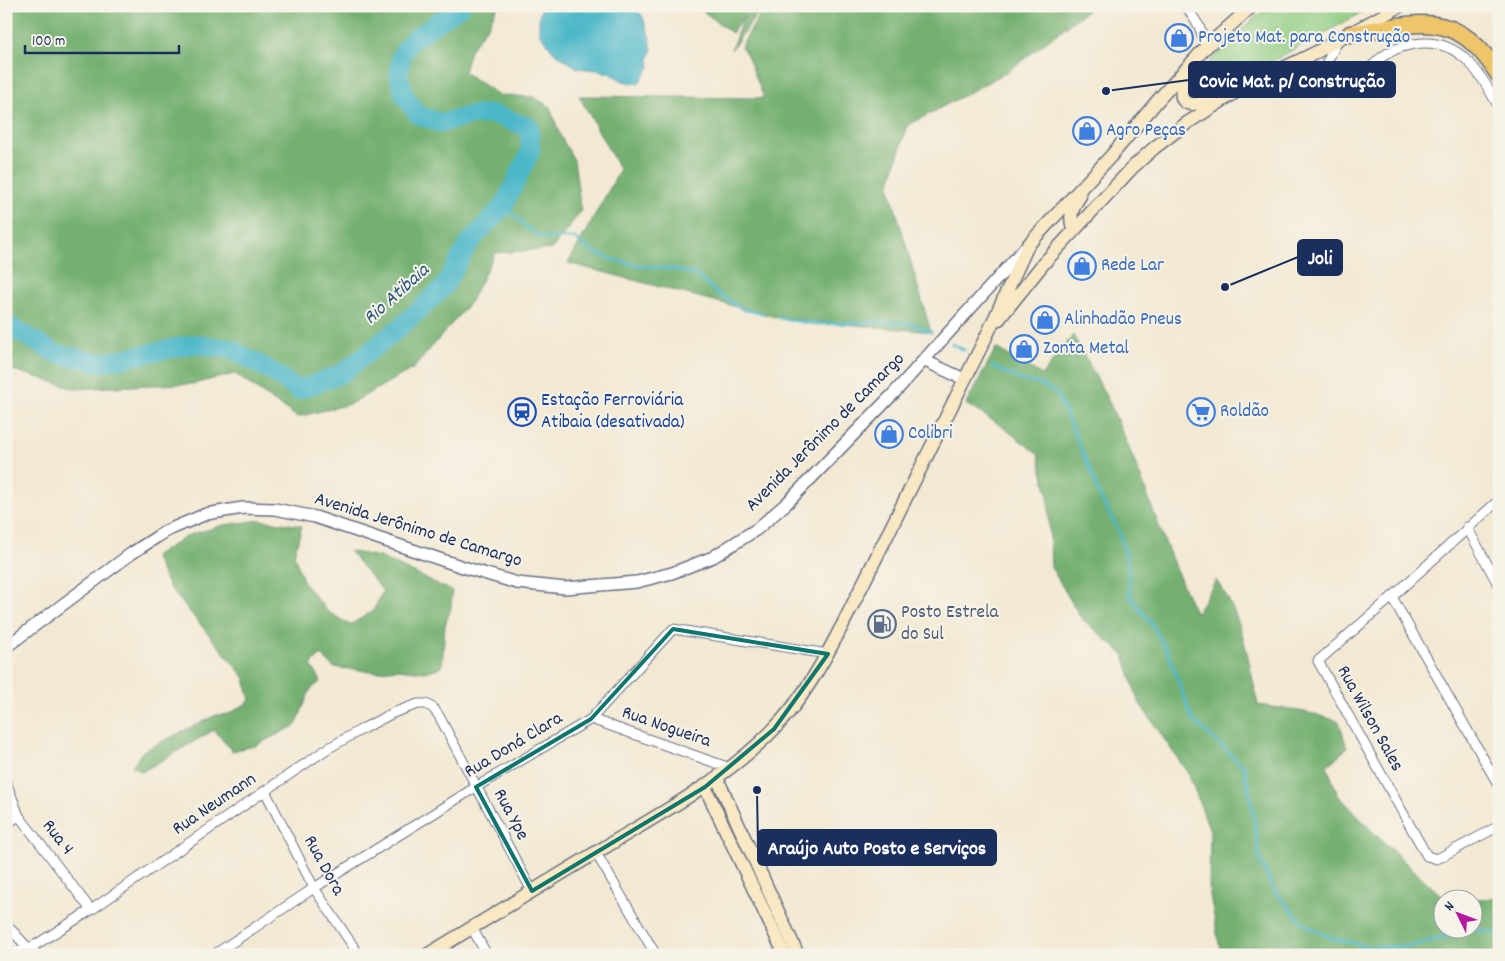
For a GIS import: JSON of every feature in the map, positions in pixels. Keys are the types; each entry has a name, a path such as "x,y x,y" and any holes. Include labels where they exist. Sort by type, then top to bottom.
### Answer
{"highway":[{"path":"1344,38 1395,27 1440,24 1470,39 1499,75"}],"main road":[{"name":"Avenida Jerônimo de Camargo","path":"1028,245 1111,156 1204,49 1252,6"},
{"path":"987,335 1043,264 1133,167 1154,148 1187,123 1244,87 1344,38 1400,6"},
{"path":"1204,49 1184,83 1181,92 1183,100 1188,105 1206,102 1229,91 1244,87"},
{"path":"1074,230 1070,222 1077,199 1111,156"},
{"path":"427,955 704,788 751,752 774,729 794,705 828,654 987,335 1028,245"},
{"path":"717,778 788,953"},
{"path":"704,788 788,953"}],"street":[{"path":"1186,6 1199,26 1204,49"},
{"path":"1340,85 1333,80 1326,68 1327,62 1344,38"},
{"path":"1277,71 1292,70 1308,73 1331,84 1340,85 1350,83 1359,77 1384,55 1421,42 1435,42 1448,46 1472,65 1487,86 1499,108"},
{"name":"Avenida Jerônimo de Camargo","path":"6,647 132,553 166,531 206,514 243,508 275,509 315,517 463,567 517,583 565,588 637,582 672,573 713,558 757,529 779,510 895,392 1028,245"},
{"path":"923,360 964,379"},
{"name":"Rua Wilson Sales","path":"1499,500 1318,661 1427,856 1437,859 1499,826"},
{"path":"1467,528 1499,586"},
{"path":"1392,597 1499,786"},
{"name":"Rua Doná Clara","path":"218,952 314,888 476,787 591,719 673,628 828,654"},
{"name":"Rua Neumann","path":"6,954 29,949 91,910 327,749 393,713 418,704 426,704"},
{"name":"Rua Ype","path":"426,704 434,708 439,716 532,891"},
{"name":"Rua Nogueira","path":"591,719 730,768"},
{"name":"Rua 4","path":"6,782 19,816 91,910"},
{"name":"Rua Dora","path":"265,791 314,888 359,955"},
{"path":"6,824 19,816"},
{"path":"596,853 656,955"},
{"path":"6,924 29,949 40,955"},
{"path":"472,928 487,955"}],"highlighted area":[{"path":"673,629 828,654 774,729 705,787 532,891 476,787 591,719"}],"green space":[{"path":"6,6 498,6 489,24 470,50 464,72 499,95 534,97 550,107 560,135 574,160 581,211 552,249 495,253 471,301 414,368 350,404 297,417 235,374 192,384 76,389 6,368"},
{"path":"696,6 763,6 731,50 744,16 732,33"},
{"path":"765,6 1093,6 1007,72 907,126 889,186 931,332 779,318 568,263 620,170 579,96 764,98 747,55 741,46"},
{"path":"1268,6 1374,6 1201,100 1193,99 1189,93 1188,86 1231,39"},
{"path":"1073,335 1112,409 1196,614 1216,580 1233,609 1244,640 1258,705 1306,712 1339,721 1347,748 1327,766 1338,795 1376,835 1433,888 1432,938 1482,938 1482,899 1499,898 1499,955 1221,955 1209,890 1210,831 1189,775 1138,701 1124,655 1081,618 1051,567 1048,495 1038,454 1000,425 966,404 996,348 1042,375"},
{"path":"260,520 302,526 294,555 304,583 327,611 350,625 373,611 383,591 349,551 380,557 452,591 451,608 445,625 442,667 425,672 397,669 374,672 333,667 321,655 311,665 321,681 310,690 296,725 255,746 232,751 214,730 142,772 132,766 143,751 216,715 229,714 250,701 245,678 169,587 154,556 189,535 224,525"}],"water":[{"path":"542,6 631,6 642,15 650,38 652,50 649,58 650,67 638,84 623,81 611,74 597,70 577,68 554,52 539,33 539,17"}],"waterway":[{"name":"Rio Atibaia","path":"6,324 55,353 100,363 194,344 231,349 273,372 298,390 341,374 398,329 444,287 469,243 504,205 531,150 529,127 492,114 472,115 441,123 418,115 404,95 399,75 401,56 411,41 461,6"},
{"path":"504,205 526,227 543,238 574,238 593,252 615,260 641,266 673,269 696,275 717,293 744,310 763,313"},
{"path":"779,318 814,324 885,322 912,324 931,332"},
{"path":"952,344 964,350"},
{"path":"991,366 1021,380 1040,384 1057,394 1101,499 1119,531 1128,563 1130,597 1150,621 1167,650 1192,719 1244,767 1260,861 1275,892 1304,924 1331,938 1369,947 1411,946 1470,930 1494,932 1499,937"}],"place":[{"name":"Projeto Mat. para Construção","path":"1179,38"},
{"name":"Covic Mat. p/ Construção","path":"1106,91"},
{"name":"Agro Peças","path":"1087,131"},
{"name":"Rede Lar","path":"1082,266"},
{"name":"Joli","path":"1225,287"},
{"name":"Alinhadão Pneus","path":"1045,320"},
{"name":"Zonta Metal","path":"1024,349"},
{"name":"Estação Ferroviária Atibaia (desativada)","path":"522,412"},
{"name":"Roldão","path":"1201,412"},
{"name":"Colibri","path":"889,434"},
{"name":"Posto Estrela do Sul","path":"882,624"},
{"name":"Araújo Auto Posto e Serviços","path":"757,790"}]}
